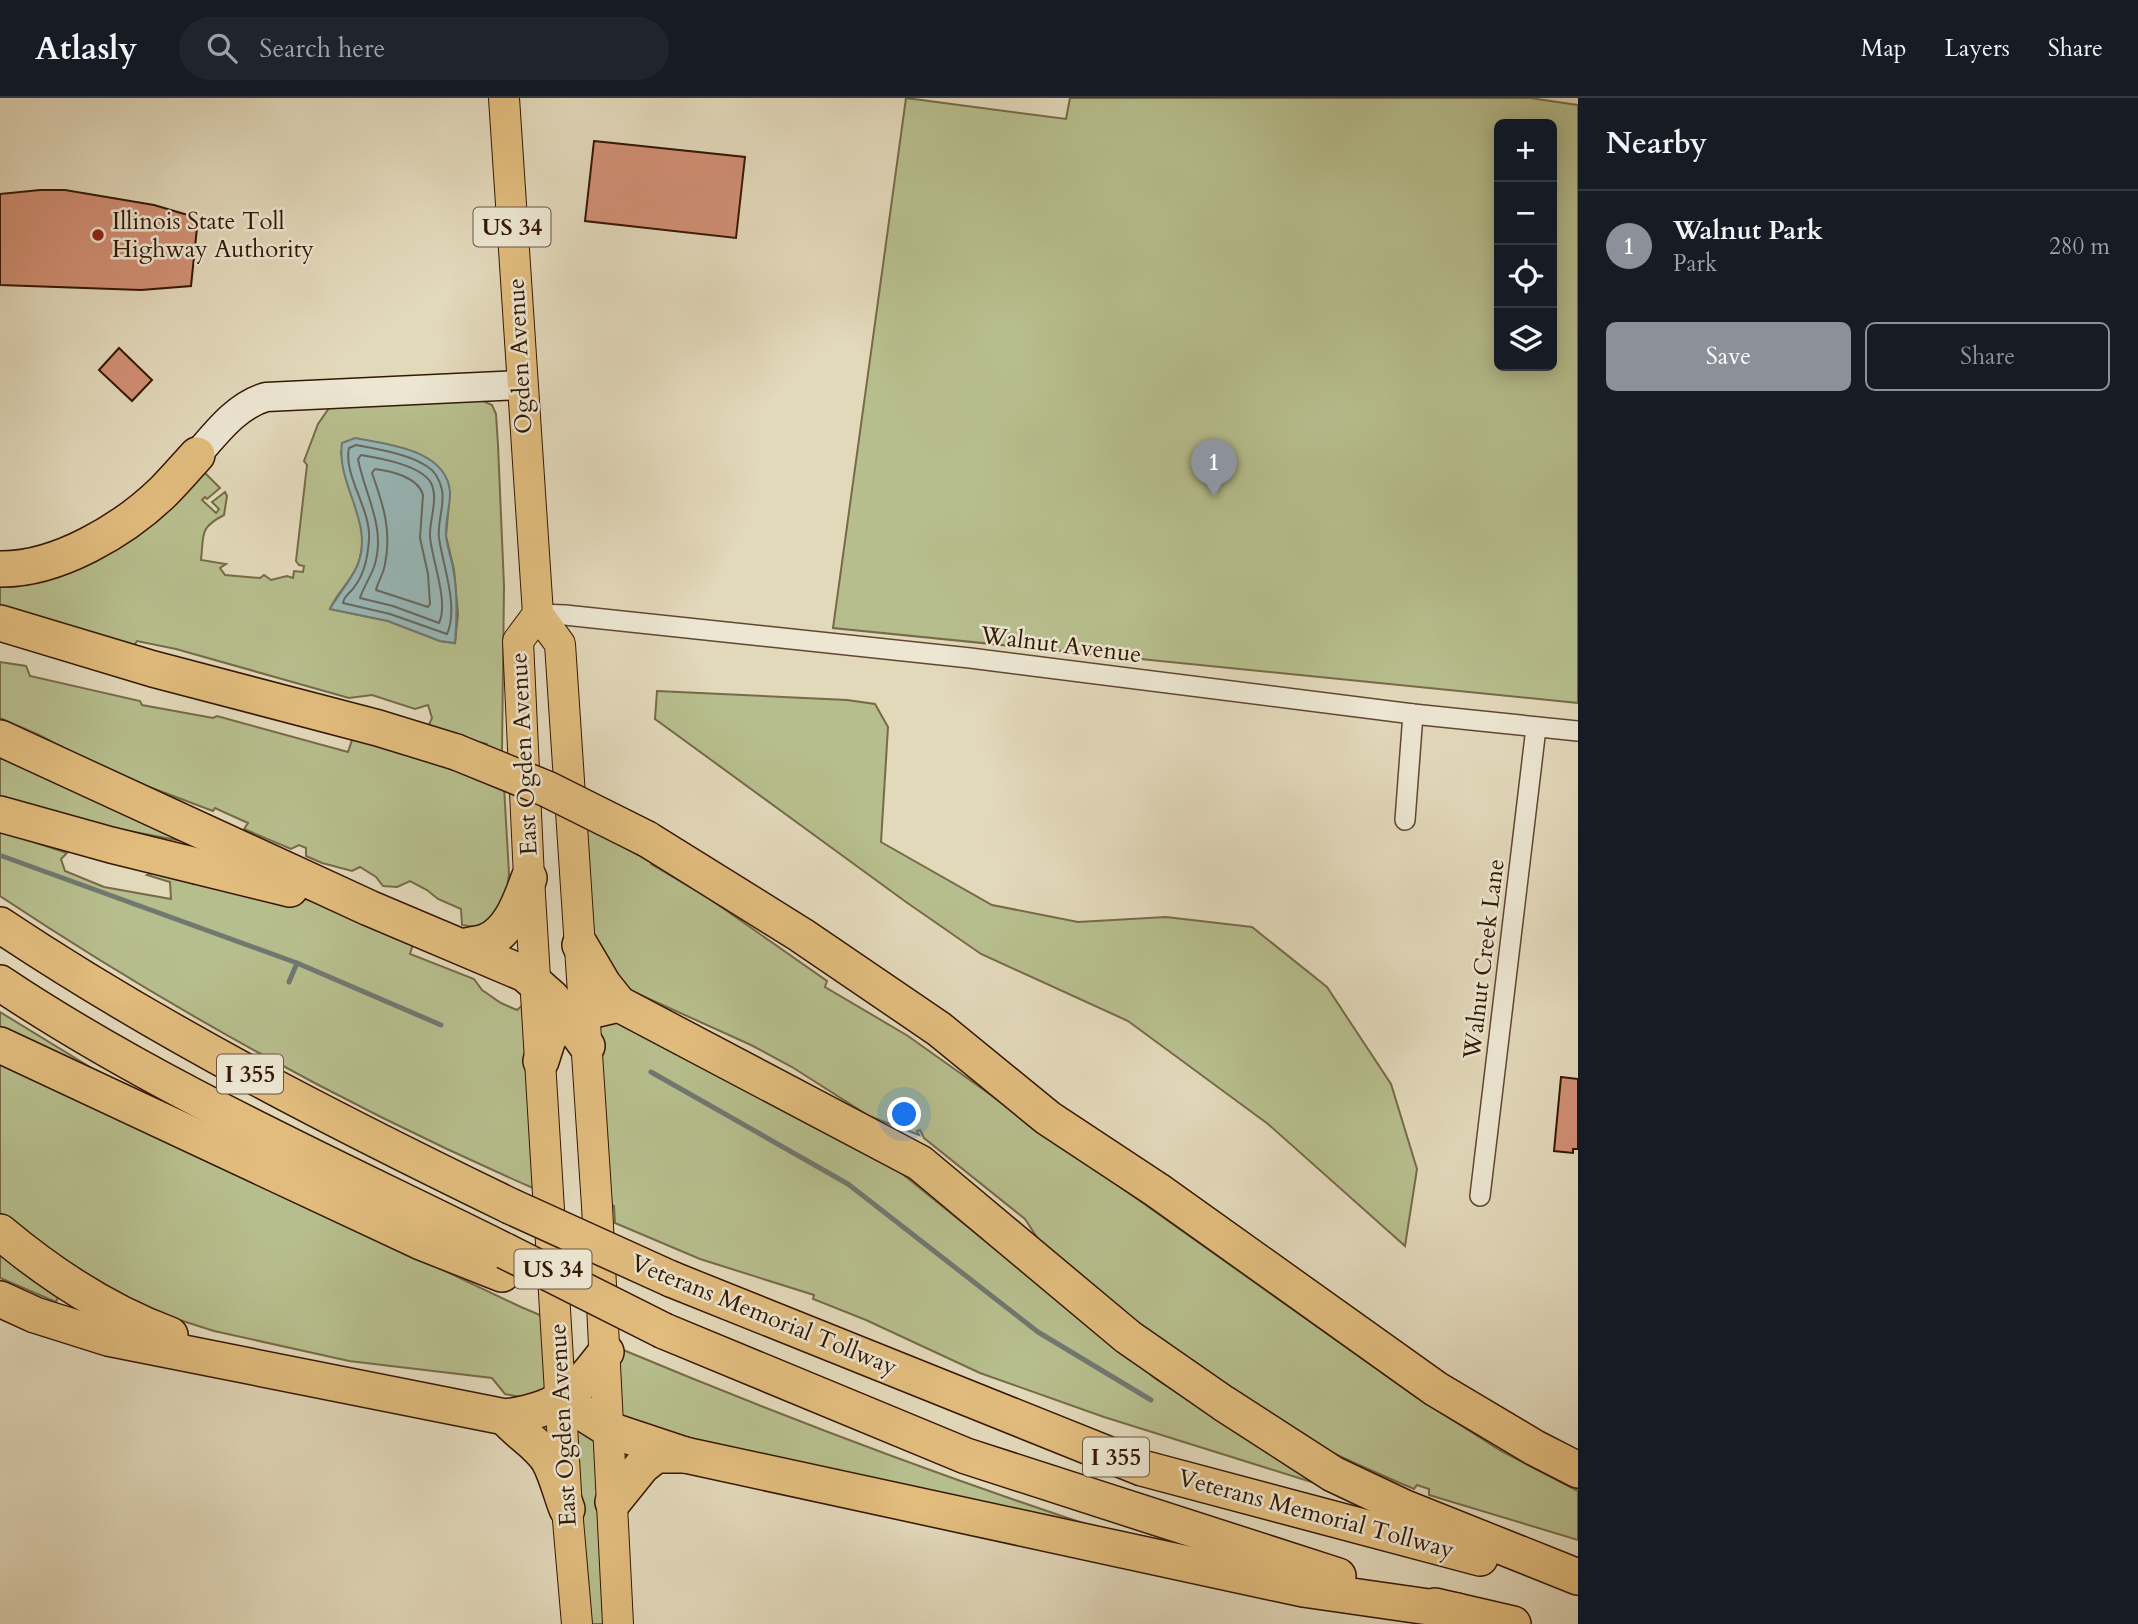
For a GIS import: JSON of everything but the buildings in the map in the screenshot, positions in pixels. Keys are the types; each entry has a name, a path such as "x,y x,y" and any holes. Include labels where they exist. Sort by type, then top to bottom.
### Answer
{"highway":[{"path":"0,569 47,562 90,544 125,523 163,492 197,454"},
{"path":"0,623 153,669 378,728 456,752 547,789 647,839 801,934 939,1029 1048,1118 1157,1189 1436,1389 1535,1448 1578,1470"},
{"path":"0,643 153,669"},
{"path":"0,738 369,908 525,974 574,1014 587,1046"},
{"path":"0,814 111,845 369,908"},
{"path":"463,947 488,941 504,927 516,911 529,878"},
{"name":"Veterans Memorial Tollway","path":"0,925 151,1021 392,1149 671,1279 1142,1468 1578,1585"},
{"path":"580,945 603,984 619,1004 920,1163 1128,1337 1333,1474 1405,1508 1578,1577"},
{"name":"I 355","path":"0,983 129,1060 503,1263"},
{"path":"541,1061 548,1039 574,1014 619,1004"},
{"path":"0,1045 421,1242 503,1263"},
{"path":"0,1232 35,1260 113,1310 156,1330 249,1365"},
{"name":"Veterans Memorial Tollway","path":"503,1263 966,1456 1416,1601 1513,1624"},
{"path":"0,1299 35,1315 108,1338 505,1417 530,1414 562,1400 580,1386 606,1352"},
{"path":"562,1400 610,1430 685,1455 1303,1589 1457,1611"},
{"path":"505,1417 516,1431 532,1442 548,1460 567,1509"},
{"path":"613,1502 642,1466 656,1455 685,1455"}],"main road":[{"name":"Ogden Avenue","path":"504,98 538,614"},
{"name":"East Ogden Avenue","path":"574,1014 580,945 560,644 538,614 518,641 529,878 567,1509 577,1624"},
{"name":"East Ogden Avenue","path":"587,1046 606,1352 618,1624"}],"street":[{"path":"197,454 251,401 286,394 522,386"},
{"name":"Walnut Avenue","path":"538,614 970,658 1578,732"},
{"path":"1405,820 1413,713"},
{"name":"Walnut Creek Lane","path":"1480,1196 1536,728"}],"green space":[{"path":"906,98 1066,119 1070,98 1530,98 1578,105 1578,703 833,628"},
{"path":"479,399 492,405 496,414 504,586 502,751 509,874 505,905 484,924 474,927 462,925 461,909 438,899 410,881 397,887 383,886 376,877 360,867 352,871 322,863 306,856 306,848 299,845 291,849 244,829 248,823 215,808 213,811 112,773 0,718 0,662 26,666 30,676 140,701 142,705 213,718 217,716 348,752 353,737 485,779 487,744 428,727 432,718 428,705 415,709 372,695 349,698 176,649 137,641 133,647 0,609 0,576 192,473 205,473 220,488 202,500 216,513 219,509 212,502 225,492 227,496 224,515 210,524 204,533 201,560 226,564 220,568 225,575 260,578 264,575 271,580 287,576 293,578 294,571 303,572 304,566 296,561 307,465 304,461 318,424 329,408","holes":["341,453 450,492 446,536 454,570 458,614 455,643 440,641 388,621 330,609 355,570 362,550 361,522"]},
{"path":"657,691 847,700 875,704 888,727 881,842 992,905 1078,922 1166,917 1252,927 1327,987 1391,1084 1417,1169 1405,1246 1268,1124 1128,1021 981,954 655,719"},
{"path":"0,755 182,841 97,825 0,800"},
{"path":"584,825 707,897 827,981 825,987 908,1036 1416,1397 1501,1451 1578,1491 1578,1540 1429,1495 1429,1489 1417,1485 1414,1489 1304,1439 1289,1431 1287,1423 1280,1420 1276,1424 1055,1265 1025,1219 924,1138 920,1130 917,1131 919,1135 869,1116 792,1067 751,1045 623,987 591,936"},
{"path":"0,831 67,853 61,859 65,871 104,887 171,899 170,882 147,875 177,870 193,884 207,874 271,888 345,912 413,944 410,954 474,979 482,990 501,1003 517,1010 525,1003 535,1151 533,1188 395,1124 260,1054 128,977 0,896"},
{"path":"0,1012 108,1078 0,1033"},
{"path":"598,1020 618,1020 833,1126 900,1172 1156,1379 1202,1409 1350,1494 1104,1417 980,1373 866,1320 813,1299 814,1295 700,1259 615,1223 614,1206 609,1204"},
{"path":"0,1060 547,1318 549,1389 520,1397 505,1394 492,1378 349,1361 214,1331 164,1315 117,1293 32,1240 0,1213"},
{"path":"0,1246 66,1296 58,1298 56,1302 0,1278"},
{"path":"616,1347 858,1443 1104,1530 621,1424"},
{"path":"574,1413 600,1435 609,1624 586,1624"}],"water":[{"path":"355,438 399,447 428,458 439,467 447,479 450,493 446,536 456,596 455,643 440,641 388,621 330,609 355,570 362,548 358,518 344,474 342,458 342,443"}],"waterway":[{"path":"2,856 297,963 441,1025"},
{"path":"289,982 297,963"},
{"path":"651,1072 848,1184 1038,1332 1151,1400"}],"place":[{"name":"Illinois State Toll Highway Authority","path":"98,235"},
{"name":"Walnut Park","path":"1214,497"}]}
